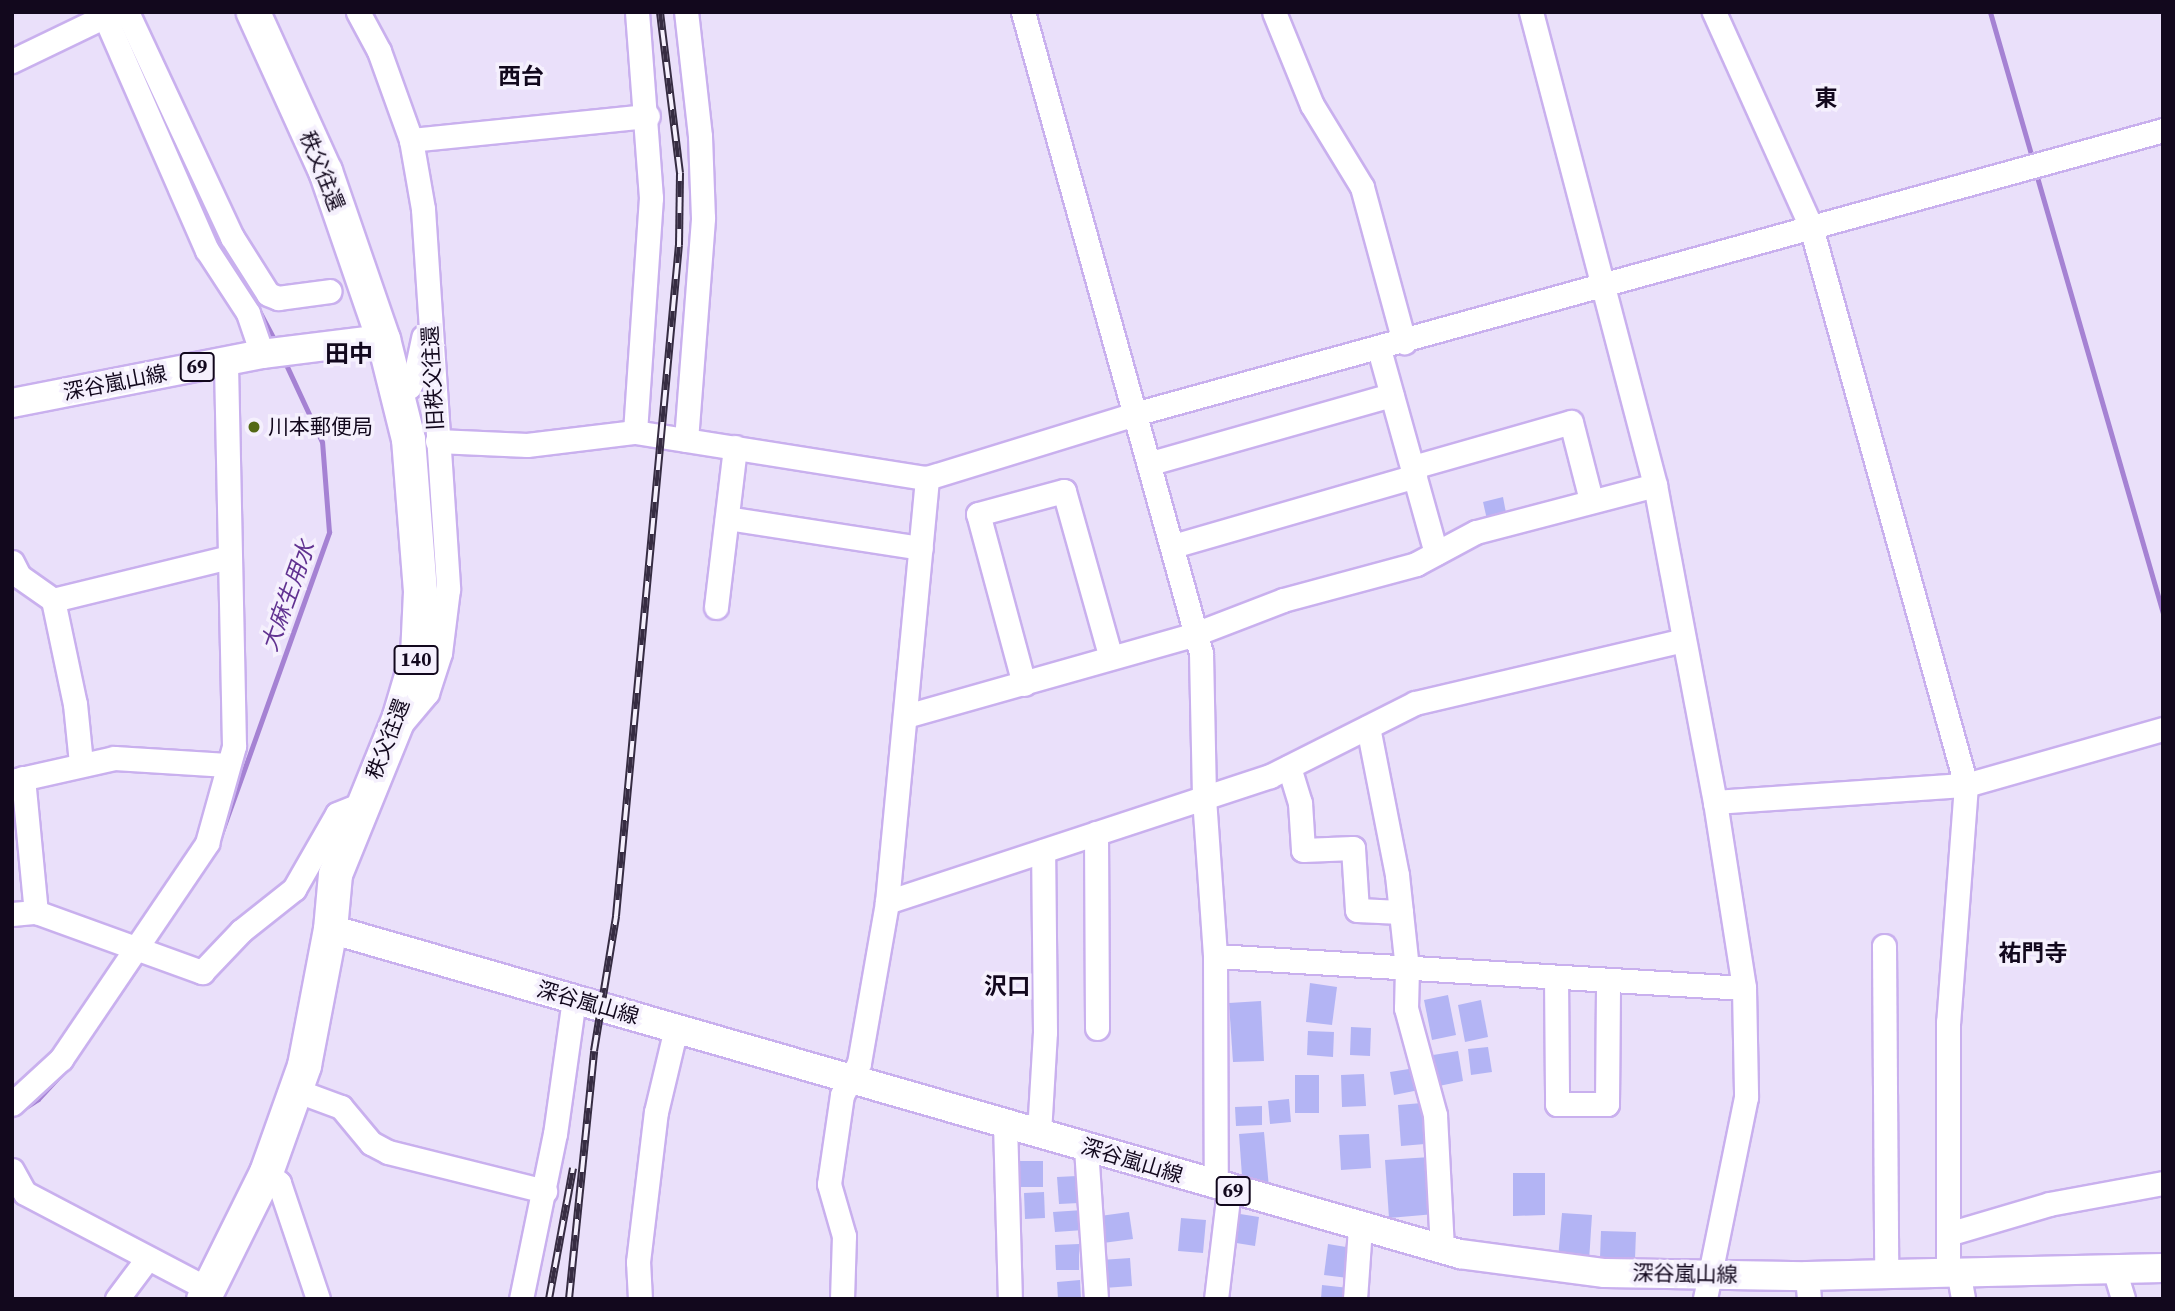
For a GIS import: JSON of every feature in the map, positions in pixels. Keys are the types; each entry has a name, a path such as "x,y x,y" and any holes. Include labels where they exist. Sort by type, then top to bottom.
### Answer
{"highway":[{"name":"秩父往還","path":"206,1294 266,1172 295,1090 330,929 335,874 389,739 417,656 420,591 408,439 383,339 325,171 253,12"}],"main road":[{"name":"深谷嵐山線","path":"12,403 262,354 383,339"},
{"name":"深谷嵐山線","path":"330,929 1442,1249 1708,1287 1808,1287 1886,1272 2163,1268"}],"street":[{"name":"旧秩父往還","path":"358,12 379,51 411,140 423,209 448,589 440,653 427,693 389,739"},
{"path":"635,432 651,198 648,116 637,12"},
{"path":"686,12 700,136 703,218 686,440"},
{"path":"1023,12 1138,413 1201,653 1204,797 1215,956 1223,1188 1216,1299"},
{"path":"1274,12 1312,105 1362,187 1404,342"},
{"path":"1531,12 1606,286 1655,485 1715,802 1744,988 1746,1097 1708,1287"},
{"path":"1714,12 1811,227 1966,785 1948,1021 1948,1234 1953,1270 1963,1299"},
{"path":"12,61 114,14 219,244 260,305 262,354"},
{"path":"411,140 648,116"},
{"path":"437,441 527,445 635,432 927,478 1138,413 1379,349 2163,130"},
{"path":"260,305 330,291"},
{"path":"398,393 409,387 415,376 429,314"},
{"path":"1379,349 1436,553"},
{"path":"12,1104 61,1059 207,843 234,746 226,361"},
{"path":"1151,463 1392,395"},
{"path":"1172,546 1571,422 1591,500"},
{"path":"716,607 735,447"},
{"path":"842,1299 844,1236 829,1184 842,1095 859,1063 887,902 927,478"},
{"path":"906,716 1195,634 1283,600 1416,564 1476,532 1655,485"},
{"path":"1024,684 978,514 1064,491 1111,658"},
{"path":"727,518 921,548"},
{"path":"53,600 229,557"},
{"path":"12,562 19,576 53,600 75,704 81,762"},
{"path":"887,902 1289,767 1415,704 1684,640"},
{"path":"1368,727 1401,912 1407,968 1406,1008 1436,1115 1442,1249"},
{"path":"1715,802 1966,785 2163,729"},
{"path":"36,912 18,780 81,762 114,758 229,765"},
{"path":"1289,767 1300,803 1303,850 1353,848 1357,910 1401,912"},
{"path":"12,914 36,912 202,972 241,931 294,889 337,814 362,804"},
{"path":"1096,833 1097,1028"},
{"path":"1040,1133 1045,1032 1043,851"},
{"path":"1884,946 1886,1272"},
{"path":"1215,956 1744,988"},
{"path":"1556,977 1557,1104 1608,1104 1608,980"},
{"path":"521,1299 545,1191 574,999"},
{"path":"640,1299 638,1262 656,1112 677,1028"},
{"path":"295,1090 341,1107 371,1143 388,1152 545,1191"},
{"path":"1005,1123 1010,1299"},
{"path":"1087,1147 1096,1299"},
{"path":"12,1170 25,1193 206,1294"},
{"path":"266,1172 279,1183 318,1299"},
{"path":"1948,1234 2049,1204 2163,1183"},
{"path":"1355,1299 1360,1227"},
{"path":"117,1299 147,1259"},
{"path":"2114,1269 2123,1299"}],"building":[{"path":"1503,497 1507,518 1488,524 1483,502"},
{"path":"1310,983 1337,987 1332,1025 1306,1022"},
{"path":"1448,995 1456,1035 1432,1040 1424,1000"},
{"path":"1481,1000 1488,1037 1465,1042 1458,1005"},
{"path":"1261,1001 1264,1061 1233,1062 1229,1003"},
{"path":"1351,1027 1371,1028 1370,1056 1350,1055"},
{"path":"1308,1031 1334,1032 1333,1057 1307,1055"},
{"path":"1488,1047 1492,1072 1471,1075 1468,1049"},
{"path":"1458,1051 1463,1081 1439,1086 1433,1055"},
{"path":"1415,1068 1419,1090 1394,1095 1390,1072"},
{"path":"1364,1074 1366,1106 1342,1107 1341,1075"},
{"path":"1295,1075 1319,1075 1319,1113 1295,1113"},
{"path":"1289,1099 1291,1122 1270,1124 1268,1101"},
{"path":"1422,1103 1425,1144 1401,1146 1398,1105"},
{"path":"1262,1106 1262,1125 1236,1126 1235,1107"},
{"path":"1264,1132 1269,1188 1243,1190 1239,1134"},
{"path":"1369,1134 1371,1168 1341,1170 1339,1135"},
{"path":"1430,1157 1435,1214 1389,1218 1385,1160"},
{"path":"1018,1161 1043,1161 1043,1187 1019,1187"},
{"path":"1513,1173 1545,1173 1545,1215 1513,1216"},
{"path":"1077,1176 1079,1203 1059,1204 1057,1177"},
{"path":"1044,1192 1045,1218 1025,1219 1024,1193"},
{"path":"1083,1210 1084,1230 1055,1232 1053,1212"},
{"path":"1129,1212 1133,1239 1103,1243 1100,1216"},
{"path":"1234,1213 1259,1217 1255,1246 1230,1242"},
{"path":"1562,1213 1592,1215 1589,1261 1558,1259"},
{"path":"1181,1218 1206,1220 1203,1253 1178,1251"},
{"path":"1601,1231 1636,1232 1635,1259 1600,1258"},
{"path":"1079,1244 1079,1270 1056,1270 1055,1245"},
{"path":"1328,1244 1352,1248 1348,1278 1324,1275"},
{"path":"1130,1258 1132,1286 1104,1288 1101,1260"},
{"path":"1080,1280 1081,1299 1058,1299 1057,1282"},
{"path":"1322,1285 1349,1288 1347,1299 1321,1299"}],"waterway":[{"path":"1990,12 2033,161"},
{"name":"大麻生用水","path":"168,133 240,281"},
{"path":"2035,170 2163,613"},
{"name":"大麻生用水","path":"257,307 277,345"},
{"name":"大麻生用水","path":"220,837 329,532 322,442 284,360"},
{"name":"大麻生用水","path":"72,1062 144,957"},
{"name":"大麻生用水","path":"12,1116 38,1099 61,1074"}],"railway":[{"path":"569,1299 594,1051 616,916 679,245 680,173 660,12"},
{"path":"549,1299 573,1168"}],"place":[{"name":"川本郵便局","path":"254,427"}],"district":[{"name":"西台","path":"521,76"},
{"name":"東","path":"1826,98"},
{"name":"田中","path":"349,354"},
{"name":"祐門寺","path":"2033,953"},
{"name":"沢口","path":"1007,986"}]}
